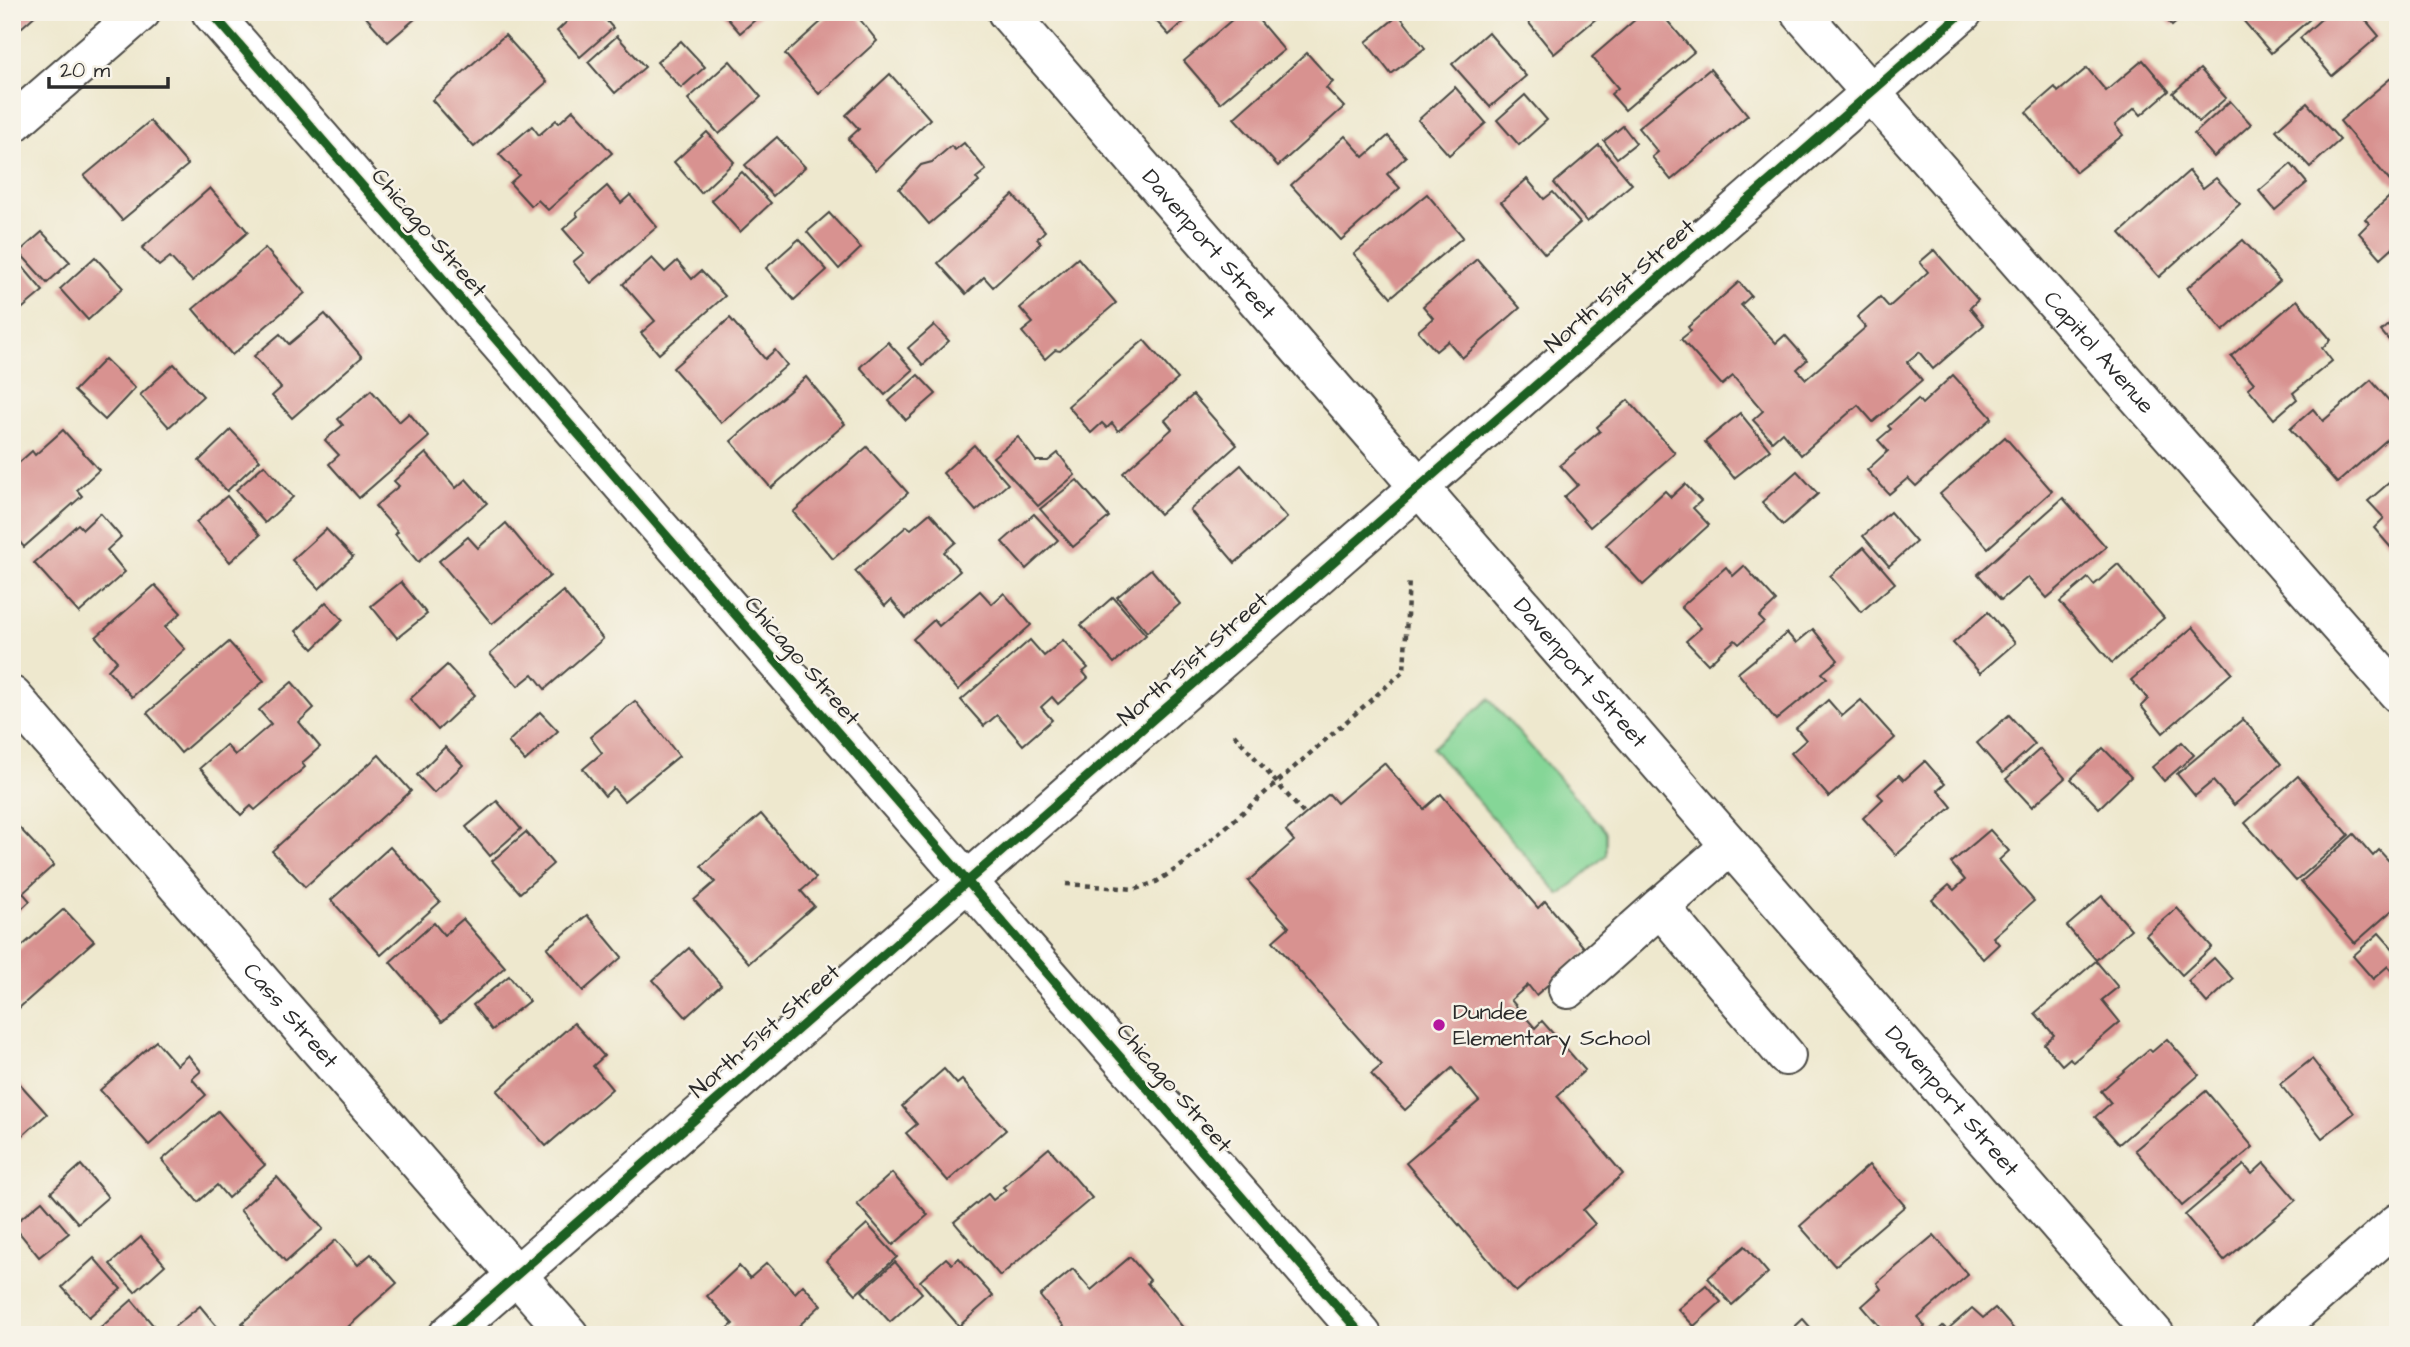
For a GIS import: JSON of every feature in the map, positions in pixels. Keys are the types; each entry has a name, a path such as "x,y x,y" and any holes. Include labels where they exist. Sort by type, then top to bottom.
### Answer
{"street":[{"path":"12,124 141,12"},
{"name":"Chicago Street","path":"211,12 1362,1335"},
{"name":"Davenport Street","path":"1007,12 2155,1335"},
{"name":"Capitol Avenue","path":"1800,12 2398,693"},
{"name":"North 51st Street","path":"448,1335 1963,12"},
{"name":"Cass Street","path":"12,696 569,1335"},
{"path":"1568,989 1730,846"},
{"path":"1660,907 1786,1056"},
{"path":"2270,1335 2398,1223"}],"path":[{"path":"1066,884 1136,889 1156,882 1185,863 1404,671 1409,579"},
{"path":"1234,734 1305,815"}],"green space":[{"path":"1489,699 1606,832 1606,855 1560,895 1432,748"}],"building":[{"path":"12,12 39,12 12,36"},
{"path":"369,12 423,12 388,42 365,16"},
{"path":"577,12 599,12 613,28 580,57 557,31"},
{"path":"722,12 764,12 740,33"},
{"path":"832,12 854,12 877,41 819,94 785,54"},
{"path":"1148,12 1195,12 1169,35"},
{"path":"1241,12 1252,12 1284,50 1220,103 1184,61"},
{"path":"1520,12 1604,12 1554,54"},
{"path":"1644,12 1660,12 1694,52 1625,110 1611,94 1618,88 1592,57"},
{"path":"2160,12 2188,12 2172,26"},
{"path":"2236,12 2318,12 2271,53"},
{"path":"2329,12 2359,12 2379,36 2332,76 2300,38"},
{"path":"1399,15 1425,48 1391,74 1366,42"},
{"path":"1488,32 1526,76 1490,107 1452,64"},
{"path":"505,35 547,82 474,147 432,100"},
{"path":"617,36 645,67 615,93 588,62"},
{"path":"681,41 705,67 681,88 657,62"},
{"path":"1307,53 1333,82 1326,88 1344,107 1278,166 1234,118"},
{"path":"2143,60 2169,91 2141,115 2135,108 2115,125 2123,135 2076,172 2026,112 2055,87 2058,92 2087,68 2106,91"},
{"path":"730,61 761,97 719,134 688,99"},
{"path":"1710,69 1748,115 1671,180 1652,157 1658,152 1638,128"},
{"path":"2200,69 2226,98 2199,122 2173,93"},
{"path":"2398,72 2398,181 2393,185 2340,121"},
{"path":"890,74 930,119 876,170 848,139 859,129 846,115"},
{"path":"1455,87 1486,123 1449,155 1418,120"},
{"path":"1525,95 1547,120 1519,145 1497,120"},
{"path":"2230,101 2251,124 2214,157 2194,134"},
{"path":"2307,103 2340,140 2310,167 2276,130"},
{"path":"573,110 612,153 548,210 538,200 531,206 510,183 519,175 499,154 532,126 539,135 556,120 559,123"},
{"path":"150,121 188,165 122,220 84,176"},
{"path":"1623,126 1636,143 1617,158 1604,141"},
{"path":"707,132 734,162 701,193 674,162"},
{"path":"1345,136 1364,157 1388,136 1406,157 1387,174 1400,188 1341,240 1291,185"},
{"path":"777,137 805,167 773,196 745,165"},
{"path":"964,143 986,170 976,178 979,182 929,224 899,189 921,165 932,162 951,146 955,150"},
{"path":"1599,145 1632,184 1587,222 1554,183"},
{"path":"2291,164 2307,183 2275,210 2259,191"},
{"path":"2189,171 2203,188 2216,178 2240,204 2159,277 2120,233"},
{"path":"742,172 771,203 740,232 711,200"},
{"path":"1527,179 1544,199 1553,192 1580,223 1545,254 1501,202"},
{"path":"607,186 621,203 630,195 657,227 591,283 573,262 584,253 563,229 578,216 576,213"},
{"path":"210,188 248,232 192,281 170,257 159,266 142,248"},
{"path":"2396,191 2398,250 2395,252 2392,248 2381,258 2359,233 2369,223 2365,219"},
{"path":"1427,194 1463,237 1391,297 1354,254"},
{"path":"1013,195 1045,231 1037,239 1041,243 993,287 984,277 966,294 938,263"},
{"path":"829,213 861,248 839,269 807,232"},
{"path":"42,232 70,262 47,283 19,252"},
{"path":"799,239 827,270 794,300 766,268"},
{"path":"2243,240 2280,281 2223,331 2187,288"},
{"path":"265,248 305,293 232,355 193,309"},
{"path":"1934,250 1978,300 1970,308 1984,325 1933,369 1919,352 1907,362 1922,380 1873,422 1858,405 1801,455 1782,432 1772,441 1753,420 1763,411 1733,376 1722,385 1681,339 1691,331 1688,327 1739,282 1751,296 1741,305 1776,343 1785,335 1807,360 1797,369 1806,379 1866,327 1857,317 1880,297 1889,307 1928,272 1920,262"},
{"path":"12,254 43,291 12,317"},
{"path":"95,257 123,288 88,320 60,289"},
{"path":"652,258 665,272 677,261 692,279 701,271 725,296 659,354 641,333 655,321 623,284"},
{"path":"1078,258 1116,303 1060,351 1055,350 1045,359 1022,332 1033,323 1020,308"},
{"path":"1477,259 1520,308 1462,358 1448,341 1436,351 1418,331 1433,318 1423,306"},
{"path":"2297,300 2331,340 2322,348 2332,361 2293,393 2297,399 2274,419 2248,388 2254,383 2231,356"},
{"path":"325,314 362,357 292,418 272,396 281,388 254,356 280,334 289,344"},
{"path":"2398,316 2398,351 2381,331"},
{"path":"730,318 765,359 775,350 787,365 721,423 673,368"},
{"path":"934,325 949,341 923,365 908,348"},
{"path":"1144,340 1178,379 1118,431 1112,423 1107,428 1102,423 1091,433 1068,406"},
{"path":"888,342 913,370 885,395 860,367"},
{"path":"105,359 135,388 105,420 74,391"},
{"path":"174,364 203,396 169,427 140,395"},
{"path":"918,375 936,394 906,420 889,401"},
{"path":"1953,375 1992,418 1916,486 1908,478 1889,494 1867,470 1888,451 1878,440 1891,429 1888,426 1918,399 1922,404"},
{"path":"806,377 845,424 771,488 731,441"},
{"path":"2371,380 2398,411 2398,430 2337,483 2290,429 2313,409 2323,421"},
{"path":"371,390 399,422 409,413 429,437 359,498 329,464 339,455 325,440 343,425 338,419"},
{"path":"1193,395 1237,445 1160,514 1123,473 1172,429 1165,420"},
{"path":"1628,400 1675,453 1590,527 1564,497 1578,485 1560,465 1600,431 1597,427"},
{"path":"1740,413 1770,450 1734,478 1705,442"},
{"path":"63,430 99,470 77,490 82,496 24,547 12,533 12,469 32,451 35,455"},
{"path":"231,430 260,460 227,491 199,461"},
{"path":"1018,437 1036,461 1048,461 1058,453 1075,475 1038,506 993,457"},
{"path":"2005,437 2052,491 1988,548 1940,494"},
{"path":"974,445 1008,484 976,511 943,473"},
{"path":"867,447 908,493 833,559 793,512"},
{"path":"426,453 456,488 466,479 487,503 418,562 395,534 398,532 375,506 399,486 394,481"},
{"path":"264,465 293,497 265,523 236,490"},
{"path":"1241,465 1287,518 1235,563 1190,510"},
{"path":"1797,471 1818,494 1783,525 1762,502"},
{"path":"2398,475 2398,546 2393,550 2374,528 2384,518 2368,501"},
{"path":"1077,480 1109,517 1073,547 1040,509"},
{"path":"1685,484 1701,501 1693,508 1709,525 1643,585 1606,545 1665,491 1671,497"},
{"path":"227,496 260,535 230,562 196,522"},
{"path":"2063,498 2106,547 2047,598 2028,577 2001,600 1978,574"},
{"path":"1890,512 1916,542 1889,566 1863,536"},
{"path":"100,513 121,537 107,550 125,572 79,613 34,563 78,524 83,529"},
{"path":"930,513 956,542 944,552 960,571 906,618 891,600 885,606 855,571 907,526 911,529"},
{"path":"1034,514 1058,540 1026,569 1002,542"},
{"path":"506,523 550,576 492,624 439,561 468,537 478,548"},
{"path":"326,529 353,557 319,589 292,560"},
{"path":"1864,547 1895,583 1861,612 1830,576"},
{"path":"2118,564 2164,618 2112,663 2060,602 2088,578 2094,585"},
{"path":"1744,566 1776,601 1759,617 1764,622 1739,644 1735,640 1708,664 1686,641 1701,628 1681,607 1726,567 1733,576"},
{"path":"1151,569 1180,604 1147,632 1117,597"},
{"path":"401,582 427,614 397,638 371,606"},
{"path":"155,585 181,613 165,627 185,649 132,697 108,670 117,661 96,637"},
{"path":"563,591 603,639 545,689 533,674 518,686 490,654"},
{"path":"980,591 992,604 1004,593 1031,625 958,690 913,639 934,620 939,626"},
{"path":"1113,597 1146,635 1114,663 1081,625"},
{"path":"326,602 343,620 313,649 296,631"},
{"path":"1988,612 2015,643 1980,673 1953,643"},
{"path":"2193,627 2232,673 2163,733 2141,706 2148,699 2131,680"},
{"path":"1813,629 1838,660 1822,673 1827,678 1776,720 1738,673 1787,633 1796,643"},
{"path":"1030,640 1044,656 1063,640 1088,668 1083,672 1088,678 1058,704 1052,697 1041,707 1052,720 1023,745 997,715 984,726 961,700"},
{"path":"229,642 264,681 181,753 147,713"},
{"path":"447,665 475,695 438,730 410,699"},
{"path":"292,682 314,708 299,722 320,747 302,763 305,767 255,810 251,806 241,815 200,768 226,745 235,755 271,724 259,710"},
{"path":"1828,700 1842,716 1861,700 1895,738 1829,797 1791,753 1806,740 1796,728"},
{"path":"635,701 679,756 624,801 613,788 605,796 583,769 602,753 590,737"},
{"path":"540,712 558,731 525,761 508,742"},
{"path":"2009,715 2035,744 2003,773 1977,743"},
{"path":"2243,719 2281,764 2234,805 2213,781 2195,796 2177,774"},
{"path":"2182,742 2194,755 2164,781 2152,767"},
{"path":"445,747 463,765 434,793 417,775"},
{"path":"2103,748 2131,777 2099,808 2071,779"},
{"path":"2040,749 2065,778 2032,807 2006,779"},
{"path":"379,755 411,791 305,887 272,851"},
{"path":"1925,761 1945,784 1938,790 1952,807 1896,855 1863,818 1883,799 1878,794 1899,775 1904,780"},
{"name":"Dundee Elementary School","path":"1384,763 1424,809 1441,794 1538,908 1545,901 1587,951 1536,995 1528,985 1511,1000 1535,1028 1542,1021 1585,1070 1557,1096 1623,1174 1583,1210 1595,1224 1516,1292 1406,1163 1479,1101 1452,1068 1405,1110 1371,1074 1382,1065 1273,941 1289,927 1248,881 1294,841 1286,831 1329,794 1337,803"},
{"path":"2298,776 2349,835 2296,881 2245,823"},
{"path":"497,801 521,829 490,856 466,827"},
{"path":"761,814 816,878 801,891 814,906 749,963 694,900 715,882 701,866"},
{"path":"14,822 54,865 23,893 30,901 12,918"},
{"path":"1990,830 2009,851 1999,860 2034,901 1993,937 1999,944 1983,959 1932,900 1949,885 1954,890 1965,880 1951,863"},
{"path":"526,832 553,864 520,893 492,861"},
{"path":"2354,834 2373,856 2379,850 2398,871 2393,877 2398,883 2398,905 2355,943 2301,882"},
{"path":"390,847 440,902 381,955 331,900"},
{"path":"2102,896 2131,929 2096,960 2067,926"},
{"path":"2177,908 2212,947 2182,975 2146,935"},
{"path":"64,909 94,941 19,1008 12,1001 12,955"},
{"path":"587,915 622,957 583,991 547,948"},
{"path":"463,919 505,967 442,1022 390,962 434,923 444,935"},
{"path":"2379,933 2394,950 2398,947 2398,977 2388,966 2373,979 2353,956"},
{"path":"689,948 721,985 686,1017 653,980"},
{"path":"2214,958 2233,979 2207,1003 2188,981"},
{"path":"2096,961 2118,987 2102,1000 2120,1022 2073,1062 2070,1058 2062,1065 2044,1044 2054,1035 2035,1013"},
{"path":"509,976 529,1001 492,1030 473,1005"},
{"path":"574,1023 604,1056 593,1066 612,1089 546,1146 497,1091"},
{"path":"2167,1039 2199,1075 2119,1144 2095,1117 2111,1103 2101,1091 2149,1049 2152,1052"},
{"path":"156,1041 177,1065 188,1055 201,1071 192,1079 206,1095 149,1145 100,1090"},
{"path":"2312,1059 2354,1113 2322,1138 2280,1084"},
{"path":"944,1069 957,1084 962,1080 1006,1130 948,1181 906,1133 917,1124 902,1106"},
{"path":"12,1075 47,1114 12,1145"},
{"path":"2206,1091 2253,1147 2182,1206 2135,1150"},
{"path":"218,1111 265,1165 228,1198 217,1185 198,1202 162,1160"},
{"path":"1049,1148 1092,1198 1000,1276 954,1222 988,1194 993,1200 1006,1190 1003,1187"},
{"path":"2264,1163 2296,1200 2224,1261 2185,1215 2244,1165 2252,1174"},
{"path":"81,1165 108,1197 78,1223 51,1192"},
{"path":"1869,1165 1905,1206 1835,1266 1800,1226"},
{"path":"892,1173 928,1215 893,1245 857,1204"},
{"path":"277,1177 323,1229 286,1262 240,1210"},
{"path":"42,1201 69,1233 39,1257 13,1225"},
{"path":"867,1224 897,1257 856,1294 826,1261"},
{"path":"1934,1235 1968,1275 1918,1318 1925,1326 1914,1335 1887,1335 1862,1306 1881,1289 1877,1283"},
{"path":"141,1237 165,1265 135,1292 110,1264"},
{"path":"336,1240 358,1265 371,1254 397,1283 339,1335 252,1335 242,1323"},
{"path":"1745,1246 1768,1273 1732,1305 1708,1278"},
{"path":"1130,1257 1150,1280 1147,1283 1189,1335 1098,1335 1096,1332 1092,1335 1071,1335 1040,1296 1073,1269 1091,1290"},
{"path":"94,1258 121,1289 89,1317 62,1287"},
{"path":"946,1258 952,1264 959,1258 993,1296 959,1326 920,1281"},
{"path":"895,1262 922,1293 890,1322 862,1291"},
{"path":"767,1263 795,1293 803,1285 821,1305 789,1335 720,1335 733,1324 707,1296 739,1266 750,1278"},
{"path":"1706,1285 1721,1302 1694,1326 1678,1309"},
{"path":"132,1300 158,1331 155,1335 102,1335 98,1330"},
{"path":"200,1306 224,1335 171,1335 168,1332"},
{"path":"1972,1308 1983,1318 1995,1308 2019,1335 1933,1335 1943,1326 1947,1330"},
{"path":"1803,1319 1817,1335 1786,1335"}],"cycle path":[{"path":"211,12 1362,1335"},
{"path":"448,1335 1963,12"}],"place":[{"name":"Dundee Elementary School","path":"1439,1025"}]}
